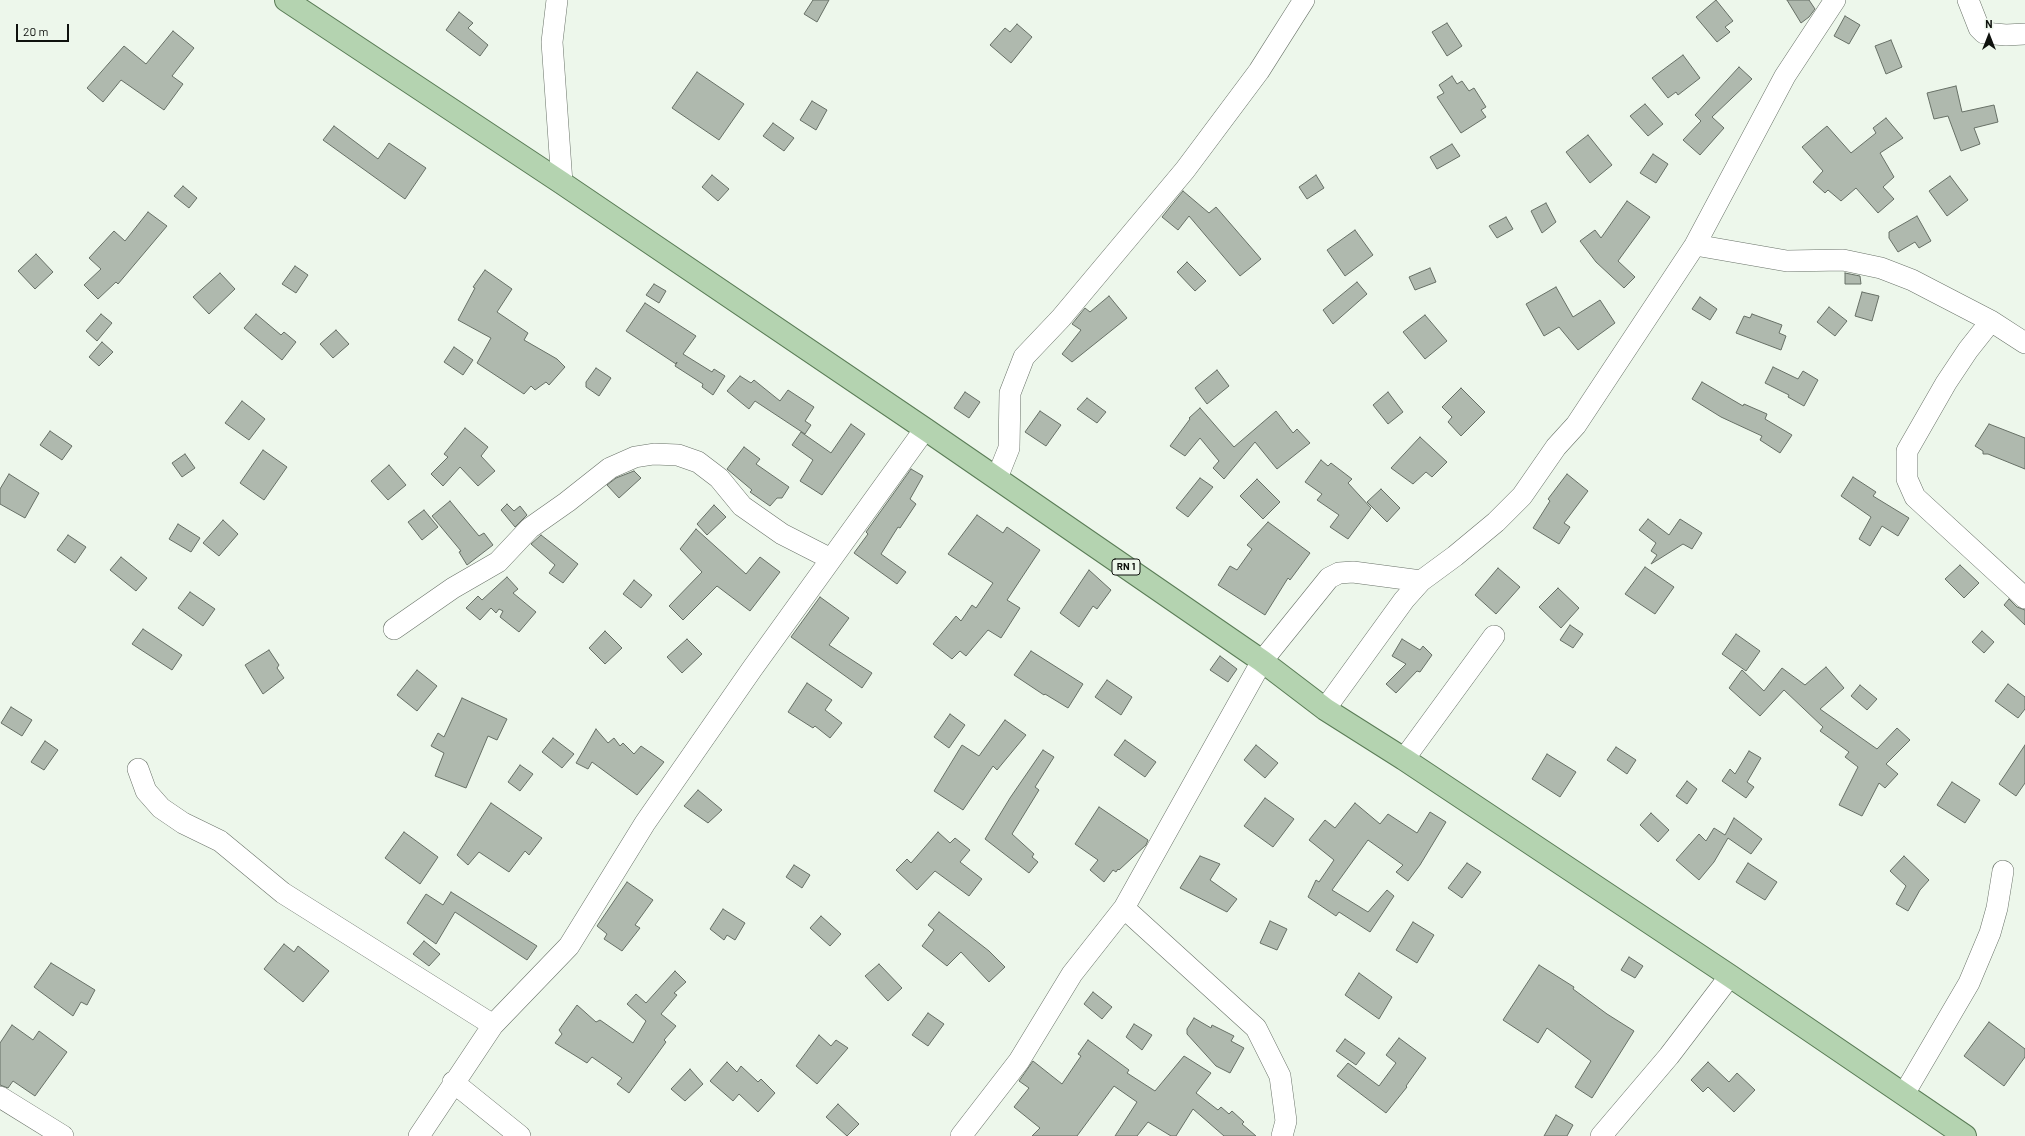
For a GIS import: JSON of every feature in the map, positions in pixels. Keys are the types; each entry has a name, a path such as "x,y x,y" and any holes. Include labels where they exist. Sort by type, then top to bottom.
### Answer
{"main road":[{"name":"RN 1","path":"286,0 562,183 925,428 1262,662 1325,709 1404,759 1730,976 1965,1136"}],"street":[{"path":"557,0 552,42 562,183"},
{"path":"998,478 1009,448 1010,393 1024,357 1061,318 1185,170 1259,71 1304,0"},
{"path":"1325,709 1404,600 1421,581 1490,527 1522,496 1556,447 1576,425 1694,245 1785,76 1835,0"},
{"path":"1968,0 1979,28 1984,33 2006,35 2025,34"},
{"path":"1694,245 1787,261 1843,260 1861,262 1912,280 1991,321 2025,343"},
{"path":"1991,321 1968,350 1946,383 1907,451 1907,479 1915,497 2025,598"},
{"path":"419,1136 453,1082 493,1025 570,946 645,823 925,428"},
{"path":"394,629 453,588 498,562 530,528 567,502 610,468 635,458 654,454 678,455 698,462 719,478 742,506 782,534 831,559"},
{"path":"961,1136 1019,1061 1072,974 1124,908 1262,662 1329,578 1339,573 1353,572 1421,581"},
{"path":"1404,759 1494,636"},
{"path":"138,769 146,791 161,808 184,823 220,841 283,893 493,1025"},
{"path":"1904,1094 1969,983 1990,933 1997,908 2003,871"},
{"path":"1124,908 1256,1028 1280,1076 1286,1121 1282,1136"},
{"path":"1601,1136 1669,1056 1730,976"},
{"path":"453,1082 520,1136"},
{"path":"0,1097 62,1136"}],"building":[{"path":"813,0 829,0 817,22 804,14"},
{"path":"1716,0 1733,21 1725,27 1730,32 1717,42 1696,17"},
{"path":"1787,0 1809,0 1815,9 1809,17 1801,23"},
{"path":"459,12 473,23 468,28 488,45 480,56 446,30"},
{"path":"1845,16 1860,25 1849,44 1834,36"},
{"path":"1447,23 1462,46 1447,56 1432,32"},
{"path":"1017,24 1032,37 1011,63 990,45 1005,28 1010,32"},
{"path":"173,31 194,48 172,76 183,84 164,110 121,80 103,102 87,88 124,46 146,64"},
{"path":"1891,40 1902,67 1886,74 1875,46"},
{"path":"1683,55 1700,78 1678,95 1676,92 1668,98 1652,78"},
{"path":"1739,67 1752,79 1712,117 1724,128 1700,155 1683,140 1701,121 1695,115"},
{"path":"697,72 744,104 719,140 672,108"},
{"path":"1452,76 1457,84 1462,81 1469,91 1474,88 1486,107 1481,110 1486,117 1461,133 1437,97 1444,93 1439,85"},
{"path":"1956,86 1962,112 1994,105 1998,122 1974,128 1980,144 1961,151 1948,116 1934,119 1927,93"},
{"path":"812,101 827,110 816,130 800,120"},
{"path":"1645,104 1663,124 1648,136 1630,116"},
{"path":"1886,118 1903,138 1880,153 1894,177 1883,187 1894,199 1878,213 1856,188 1841,201 1828,190 1825,193 1813,182 1823,171 1802,147 1827,126 1851,153 1876,133 1873,128"},
{"path":"773,123 794,138 784,151 763,136"},
{"path":"334,126 378,159 389,143 426,168 405,199 323,140"},
{"path":"1588,135 1612,165 1590,183 1566,152"},
{"path":"1452,144 1460,156 1437,169 1430,157"},
{"path":"1653,154 1668,164 1656,183 1640,173"},
{"path":"712,175 729,189 718,201 702,187"},
{"path":"1316,175 1324,188 1307,199 1299,187"},
{"path":"1950,176 1968,200 1947,216 1929,191"},
{"path":"183,186 197,198 189,208 174,196"},
{"path":"1183,191 1209,213 1216,207 1261,259 1240,276 1189,216 1178,230 1162,217"},
{"path":"1627,201 1650,217 1618,261 1635,277 1624,288 1596,262 1580,241 1595,230 1601,238"},
{"path":"1546,203 1556,222 1542,233 1531,211"},
{"path":"148,212 167,226 118,284 116,282 98,299 84,285 101,269 89,258 114,231 125,241"},
{"path":"1917,216 1931,241 1919,248 1915,242 1898,252 1889,238 1889,232"},
{"path":"1506,217 1513,229 1497,238 1489,226"},
{"path":"1355,230 1373,255 1345,276 1327,250"},
{"path":"36,254 53,272 35,289 18,271"},
{"path":"1187,262 1206,281 1195,291 1177,272"},
{"path":"295,266 308,275 296,293 282,284"},
{"path":"1430,268 1436,282 1415,290 1409,277"},
{"path":"485,270 512,289 497,312 528,333 524,340 557,359 565,367 549,385 546,382 535,390 531,386 524,394 477,363 491,338 458,320 475,288 473,287"},
{"path":"220,273 235,289 209,314 193,297"},
{"path":"1845,273 1860,276 1861,284 1845,284"},
{"path":"1357,282 1367,294 1333,324 1323,310"},
{"path":"654,284 666,291 659,303 646,295"},
{"path":"1556,287 1573,317 1600,300 1615,323 1578,350 1559,327 1544,336 1526,304"},
{"path":"1862,292 1879,296 1872,321 1855,316"},
{"path":"1109,296 1127,318 1072,362 1062,354 1081,330 1072,324 1085,308 1090,312"},
{"path":"1700,297 1717,309 1710,320 1692,309"},
{"path":"645,303 696,336 683,354 712,372 714,369 725,376 713,395 702,387 703,384 675,366 676,364 626,331"},
{"path":"1829,307 1847,321 1835,336 1817,322"},
{"path":"101,314 112,323 97,341 86,331"},
{"path":"256,314 281,335 284,332 296,342 282,360 244,328"},
{"path":"1752,314 1782,325 1779,333 1786,336 1781,350 1736,333 1744,316 1750,318"},
{"path":"1425,315 1447,341 1425,359 1403,332"},
{"path":"336,330 349,344 333,358 320,344"},
{"path":"102,342 113,352 99,366 89,357"},
{"path":"454,347 473,360 463,375 444,362"},
{"path":"1773,367 1798,379 1803,371 1818,380 1804,406 1788,397 1789,395 1765,383"},
{"path":"596,368 611,378 599,396 586,387 586,382"},
{"path":"1217,370 1229,386 1207,404 1195,388"},
{"path":"740,376 751,383 754,380 780,401 788,390 814,407 805,421 811,425 805,434 755,401 749,409 727,391"},
{"path":"1702,382 1743,406 1744,404 1767,414 1765,419 1792,435 1780,453 1760,440 1762,436 1721,417 1692,399"},
{"path":"1461,388 1485,412 1461,436 1448,422 1452,417 1442,407"},
{"path":"965,392 980,402 969,418 954,408"},
{"path":"1388,392 1403,412 1388,424 1373,405"},
{"path":"1087,398 1106,412 1097,423 1077,409"},
{"path":"242,401 265,419 249,440 225,423"},
{"path":"1200,408 1234,447 1276,411 1293,433 1297,429 1310,443 1277,469 1255,442 1224,479 1213,468 1219,461 1200,438 1185,456 1170,446 1190,419 1189,418"},
{"path":"1040,411 1061,425 1046,446 1025,432"},
{"path":"851,424 865,434 822,495 800,481 813,460 792,445 801,432 831,453"},
{"path":"1989,424 2025,438 2025,469 1988,454 1983,454 1983,451 1975,446"},
{"path":"465,428 488,447 481,456 495,471 478,486 460,467 443,486 431,474 448,457 444,454"},
{"path":"50,431 72,446 62,460 40,445"},
{"path":"1420,437 1447,462 1432,477 1426,472 1413,484 1391,468"},
{"path":"744,447 760,459 756,464 789,487 782,498 777,498 770,506 750,492 752,490 727,469"},
{"path":"263,450 287,467 264,500 240,483"},
{"path":"185,454 195,468 182,477 172,463"},
{"path":"1321,460 1328,466 1331,463 1352,479 1348,483 1371,508 1348,539 1330,527 1339,515 1317,500 1322,494 1305,482"},
{"path":"389,465 406,485 388,500 371,481"},
{"path":"911,469 923,476 910,499 916,504 900,528 898,527 881,554 906,572 897,584 854,553 868,534 866,532"},
{"path":"634,471 641,478 619,498 607,485 616,478"},
{"path":"9,474 39,493 25,518 0,504 0,489"},
{"path":"1567,474 1588,491 1564,523 1570,527 1559,544 1533,528 1550,501 1548,499"},
{"path":"1853,477 1876,492 1873,496 1909,518 1898,536 1882,526 1870,546 1859,539 1871,517 1841,496"},
{"path":"1200,478 1213,487 1188,517 1176,508"},
{"path":"1257,479 1280,502 1263,519 1240,496"},
{"path":"1381,489 1400,508 1387,522 1367,502"},
{"path":"450,501 479,536 484,533 493,545 467,565 459,552 461,551 432,516"},
{"path":"507,504 514,511 520,506 527,515 515,527 501,510"},
{"path":"714,505 726,517 707,535 697,524"},
{"path":"424,510 438,527 422,540 408,522"},
{"path":"977,515 1003,533 1007,527 1040,550 1007,600 1020,608 1001,638 988,630 966,656 960,651 952,659 933,644 956,616 961,621 972,605 976,608 993,583 948,554"},
{"path":"1648,519 1669,535 1680,519 1702,533 1692,549 1683,544 1651,564 1657,555 1651,551 1656,543 1639,530"},
{"path":"223,520 238,534 219,556 203,543"},
{"path":"1268,522 1310,553 1290,580 1288,578 1265,615 1218,585 1230,566 1237,570 1252,549 1247,545"},
{"path":"178,524 200,538 191,552 169,539"},
{"path":"696,529 746,574 760,557 780,572 750,611 717,586 683,620 669,606 702,572 680,549"},
{"path":"68,535 86,547 75,563 57,550"},
{"path":"541,535 578,564 563,583 549,573 555,565 531,544"},
{"path":"121,557 147,578 136,591 110,570"},
{"path":"1960,565 1979,583 1964,598 1945,579"},
{"path":"1645,567 1674,587 1655,614 1625,594"},
{"path":"1498,568 1520,587 1496,614 1475,595"},
{"path":"1089,570 1111,590 1097,609 1093,606 1079,627 1060,613"},
{"path":"507,577 518,589 513,593 536,612 519,632 500,617 503,611 499,609 496,613 491,608 480,620 466,608 478,596 482,600"},
{"path":"634,580 652,595 641,608 623,594"},
{"path":"1558,588 1579,608 1561,628 1539,607"},
{"path":"190,592 215,609 203,626 178,608"},
{"path":"820,597 849,618 829,645 872,673 862,688 791,637"},
{"path":"2009,599 2017,607 2025,610 2025,625 2004,605"},
{"path":"1570,625 1583,634 1573,648 1560,640"},
{"path":"143,629 182,655 172,670 132,644"},
{"path":"605,631 622,648 605,664 589,648"},
{"path":"1982,631 1994,642 1984,653 1972,642"},
{"path":"1736,634 1760,651 1746,671 1722,654"},
{"path":"687,639 702,654 682,673 667,657"},
{"path":"1402,639 1420,650 1423,646 1432,655 1420,672 1417,671 1396,693 1386,684 1406,664 1392,656"},
{"path":"269,650 279,665 277,668 284,678 263,694 245,665"},
{"path":"1031,651 1083,684 1068,708 1045,694 1044,695 1014,675"},
{"path":"1220,656 1237,669 1228,682 1210,670"},
{"path":"1826,667 1844,688 1820,709 1877,749 1897,728 1910,740 1886,764 1898,774 1885,788 1879,783 1862,816 1839,805 1858,767 1845,757 1849,752 1820,731 1823,727 1784,690 1760,716 1729,688 1742,670 1764,691 1782,668 1805,685"},
{"path":"417,670 437,686 417,711 397,695"},
{"path":"1107,680 1132,697 1121,715 1095,697"},
{"path":"807,683 832,700 825,710 842,723 830,738 815,726 813,728 788,712"},
{"path":"2008,684 2025,697 2025,709 2018,718 1995,701"},
{"path":"1860,685 1877,699 1867,710 1851,696"},
{"path":"462,698 507,719 497,740 488,736 466,788 435,776 444,753 431,746 438,733 444,737"},
{"path":"11,707 32,720 22,736 1,723"},
{"path":"950,714 965,725 949,748 934,737"},
{"path":"1005,720 1026,735 997,770 993,766 963,810 934,791 962,745 979,756"},
{"path":"596,729 608,743 614,738 620,746 623,743 634,754 641,746 664,762 637,795 592,762 588,769 576,763"},
{"path":"553,738 574,754 562,768 542,752"},
{"path":"1125,740 1156,762 1145,777 1114,755"},
{"path":"45,741 58,750 44,770 31,762"},
{"path":"1256,745 1278,763 1265,778 1244,760"},
{"path":"2025,745 2025,783 2016,796 1999,784"},
{"path":"1616,747 1636,760 1627,774 1607,760"},
{"path":"1043,750 1054,757 1035,787 1039,790 1012,834 1034,854 1032,857 1038,862 1029,873 985,839 1010,798"},
{"path":"1749,751 1761,758 1747,782 1754,787 1746,798 1722,781 1730,769 1735,774"},
{"path":"1547,754 1576,772 1560,797 1532,779"},
{"path":"520,765 533,774 520,791 508,782"},
{"path":"1687,781 1697,789 1687,804 1676,796"},
{"path":"1952,782 1980,800 1965,823 1937,805"},
{"path":"698,790 722,810 708,823 684,806"},
{"path":"1265,798 1294,819 1273,847 1244,826"},
{"path":"491,803 542,838 529,855 525,851 509,872 479,852 468,865 457,855"},
{"path":"1355,803 1380,824 1388,814 1417,833 1430,812 1446,822 1420,865 1408,881 1396,872 1403,865 1368,840 1332,890 1368,912 1387,890 1394,896 1370,932 1339,912 1336,916 1308,897 1316,880 1319,882 1334,860 1309,840 1325,820 1335,828"},
{"path":"1099,807 1148,840 1146,845 1119,870 1118,869 1116,872 1113,870 1104,882 1090,870 1098,860 1075,844"},
{"path":"1651,813 1669,830 1658,842 1640,825"},
{"path":"1734,818 1762,839 1751,854 1728,838 1714,862 1699,880 1676,860 1699,834 1706,841 1714,828 1725,835"},
{"path":"404,832 438,857 420,884 385,858"},
{"path":"938,832 950,843 955,838 970,850 960,862 982,879 969,896 935,871 917,890 896,870 907,859 911,863"},
{"path":"1200,856 1220,864 1210,880 1237,899 1227,912 1180,888"},
{"path":"1904,856 1929,880 1920,890 1908,911 1896,904 1906,886 1890,871"},
{"path":"1467,863 1481,872 1462,898 1448,888"},
{"path":"1748,863 1777,882 1765,900 1736,882"},
{"path":"794,865 810,875 802,888 786,877"},
{"path":"627,882 653,900 635,925 640,928 622,951 604,939 607,934 597,926"},
{"path":"451,892 537,946 527,960 455,912 436,944 407,923 426,894 443,905"},
{"path":"723,909 745,923 735,940 727,935 724,940 710,929"},
{"path":"939,912 989,951 1005,967 989,982 961,952 947,966 922,946 934,930 928,925"},
{"path":"821,916 841,934 830,946 810,928"},
{"path":"1270,921 1287,929 1277,950 1260,943"},
{"path":"1413,922 1434,935 1417,963 1396,950"},
{"path":"424,941 440,954 429,966 413,954"},
{"path":"284,944 294,952 298,946 329,971 303,1002 264,969"},
{"path":"1629,957 1643,966 1635,978 1621,970"},
{"path":"51,963 95,990 87,1005 81,1002 73,1016 34,987"},
{"path":"879,964 902,988 888,1001 865,976"},
{"path":"1539,965 1574,987 1573,989 1607,1014 1634,1031 1592,1098 1575,1087 1591,1061 1547,1028 1538,1043 1503,1020"},
{"path":"675,971 686,982 674,993 677,995 661,1014 676,1026 664,1040 666,1042 629,1093 617,1084 622,1078 592,1057 587,1063 555,1043 562,1034 559,1030 577,1005 596,1022 600,1020 633,1043 646,1021 627,1004 636,994 646,1003"},
{"path":"1359,973 1392,997 1379,1019 1345,995"},
{"path":"1093,992 1112,1007 1102,1019 1084,1004"},
{"path":"928,1013 944,1024 928,1046 912,1035"},
{"path":"1194,1018 1211,1028 1212,1025 1234,1036 1231,1041 1244,1048 1230,1073 1216,1066 1187,1034 1187,1029"},
{"path":"1989,1022 2025,1049 2025,1057 2004,1086 1964,1056"},
{"path":"1134,1024 1152,1035 1142,1050 1126,1037"},
{"path":"12,1025 33,1040 39,1031 67,1052 35,1096 13,1081 8,1088 0,1085 0,1043"},
{"path":"819,1035 831,1046 836,1040 848,1048 817,1084 796,1066"},
{"path":"1399,1038 1426,1058 1406,1086 1407,1087 1386,1113 1337,1076 1348,1063 1379,1086 1396,1063 1386,1055"},
{"path":"1345,1039 1365,1053 1356,1065 1336,1051"},
{"path":"1088,1040 1129,1070 1127,1073 1155,1091 1184,1056 1211,1073 1196,1093 1218,1110 1221,1107 1229,1114 1232,1111 1244,1122 1242,1124 1256,1136 1224,1136 1193,1109 1176,1136 1171,1136 1148,1122 1137,1136 1115,1136 1137,1102 1114,1086 1077,1136 1032,1136 1040,1128 1014,1107 1029,1088 1019,1081 1033,1061 1062,1084 1081,1056 1078,1054"},
{"path":"727,1062 737,1072 741,1066 758,1082 761,1079 775,1093 758,1112 739,1094 733,1101 710,1081"},
{"path":"1708,1062 1729,1082 1737,1073 1755,1090 1734,1112 1708,1087 1703,1092 1691,1080"},
{"path":"690,1069 703,1084 685,1101 671,1089"},
{"path":"838,1104 859,1124 847,1136 826,1117"},
{"path":"1556,1115 1573,1125 1567,1136 1544,1136"}]}
